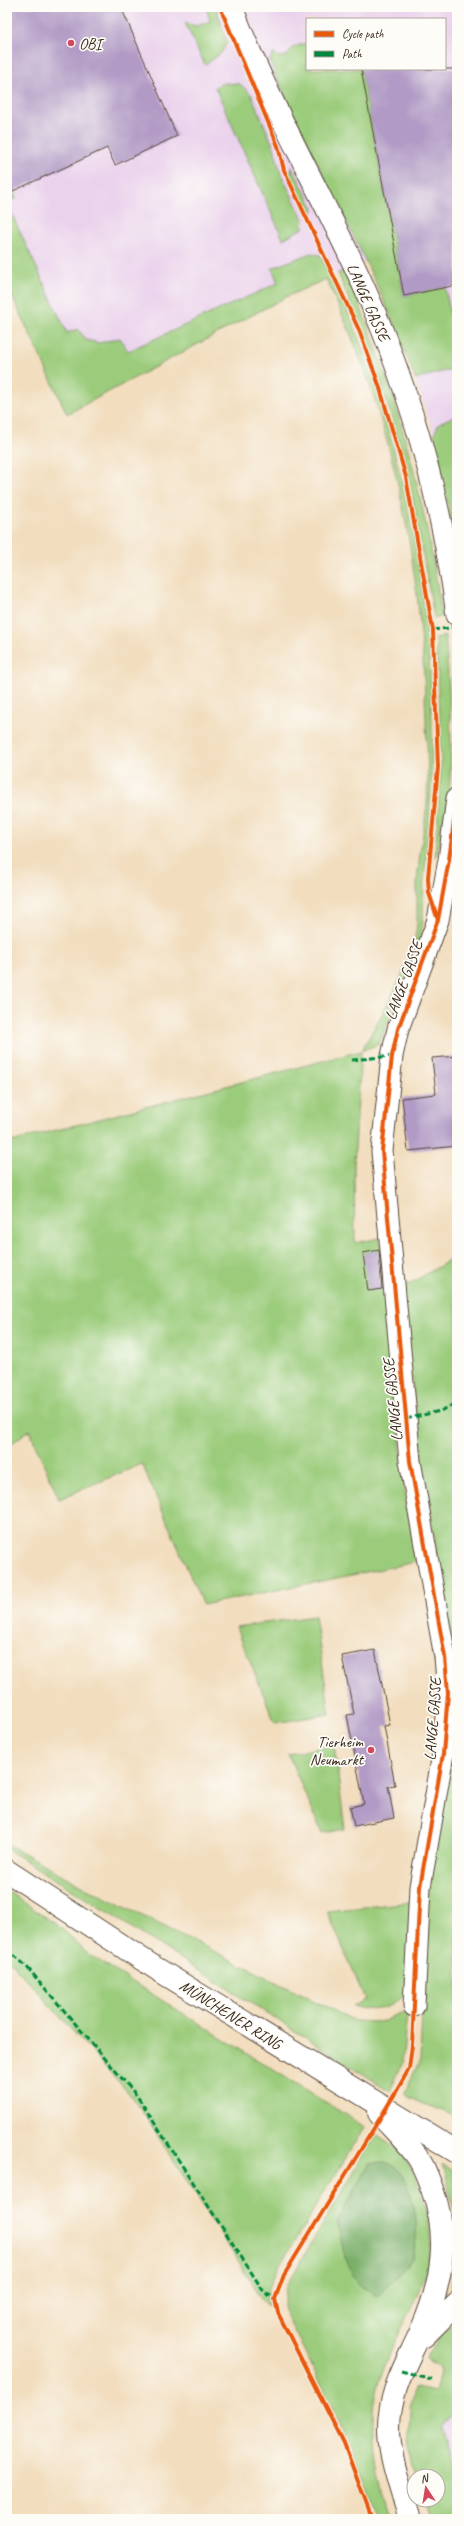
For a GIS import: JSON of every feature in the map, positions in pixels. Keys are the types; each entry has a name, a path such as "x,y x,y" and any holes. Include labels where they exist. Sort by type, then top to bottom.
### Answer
{"main road":[{"name":"MÜNCHENER RING","path":"7,1871 157,1969 457,2152"},
{"path":"362,2095 417,2156 428,2178 440,2214 443,2242 441,2273 432,2305 415,2346 398,2378 390,2420 391,2449 410,2519"},
{"path":"415,2346 457,2303"}],"street":[{"name":"LANGE GASSE","path":"232,7 252,57 352,263 412,409 438,513 457,615"},
{"name":"LANGE GASSE","path":"414,2006 420,1887 443,1754 448,1687 445,1657 410,1461 382,1151 392,1056 398,1029 438,920 449,860 457,798"}],"shaded area":[{"path":"7,7 457,7 457,549 434,434 400,337 367,260 286,297 67,414 7,285"},
{"path":"457,2410 457,2480 443,2424"}],"green space":[{"path":"206,7 216,7 227,43 221,53 205,65 185,23 197,26 210,21"},
{"path":"306,43 306,70 361,70 404,296 445,287 457,348 457,368 415,379 383,298 307,143 271,64 270,60 274,53 279,57 287,56 293,47"},
{"path":"224,83 240,84 251,94 274,148 281,174 304,221 303,228 283,239 215,87"},
{"path":"292,167 314,209 310,215 290,175"},
{"path":"7,179 16,199 7,202"},
{"path":"7,204 67,333 78,329 86,340 99,343 120,338 128,351 278,283 272,268 311,253 320,255 347,308 380,402 410,519 420,578 427,637 431,697 432,756 430,816 424,877 422,933 379,1044 361,1051 397,985 414,943 417,916 417,880 427,803 428,762 421,639 416,586 408,533 384,431 368,380 349,330 326,279 286,297 67,414 7,285"},
{"path":"345,270 363,312 393,397 406,440 427,527 442,617 434,618 409,475 377,369 338,273"},
{"path":"457,415 457,549 434,434 439,423"},
{"path":"445,636 449,688 451,750 450,781 443,836 435,858 441,767 436,638"},
{"path":"361,1051 354,1166 355,1243 380,1238 405,1492 416,1562 203,1605 142,1464 59,1499 29,1430 7,1447 7,1143"},
{"path":"457,1256 457,1668 425,1478 412,1383 402,1288"},
{"path":"315,1616 330,1714 275,1723 236,1627"},
{"path":"457,1727 457,2118 404,2094 420,2060 427,1893"},
{"path":"334,1745 345,1829 322,1833 288,1754"},
{"path":"7,1844 84,1887 355,2021 379,2022 407,2012 402,2064 390,2091 7,1849"},
{"path":"7,1891 59,1926 88,1954 365,2127 277,2269 269,2288 267,2306 134,2099 7,1958"},
{"path":"411,1902 405,1994 394,2004 381,2009 367,2009 353,2006 365,1999 327,1911"},
{"path":"376,2134 399,2151 413,2172 421,2191 429,2221 430,2247 426,2271 418,2293 387,2362 378,2388 375,2405 373,2438 377,2471 390,2519 378,2519 339,2419 286,2315 284,2301 285,2293 290,2280"},
{"path":"370,2162 389,2164 399,2172 406,2182 411,2194 416,2221 415,2248 412,2258 401,2272 377,2296 359,2285 346,2262 337,2223"},
{"path":"443,2164 457,2172 457,2250 456,2219"},
{"path":"457,2254 457,2286 452,2289"},
{"path":"457,2321 457,2410 443,2425 457,2480 457,2519 432,2519 429,2508 446,2508 446,2468 417,2468 411,2443 409,2422 414,2388 435,2392 441,2367 425,2359 442,2334"}],"building":[{"name":"OBI","path":"7,7 121,7 177,136 115,165 107,148 13,191 7,179"},
{"path":"457,69 457,285 404,296 361,70"},
{"path":"457,1056 457,1146 408,1151 402,1098 436,1094 432,1058"},
{"path":"379,1250 382,1289 368,1291 363,1253"},
{"name":"Tierheim Neumarkt","path":"375,1650 390,1725 384,1726 395,1785 388,1786 394,1818 354,1826 350,1807 364,1804 347,1715 354,1714 342,1656"}],"marked path":[{"path":"433,630 457,627"},
{"path":"352,1060 392,1056"},
{"path":"406,1419 440,1411 457,1403"},
{"path":"7,1949 26,1966 137,2096 264,2292 275,2299"},
{"path":"401,2371 432,2379"}],"cycle path":[{"path":"220,7 278,146 284,170 359,330 379,385 406,477 433,630 438,767 428,878 429,893 438,920"},
{"path":"372,2519 344,2444 278,2313 275,2299 284,2275 409,2069 412,2045 420,1887 443,1754 448,1693 445,1657 410,1461 382,1151 392,1056 398,1029 438,920 449,860 457,798"}],"place":[{"name":"OBI","path":"71,43"},
{"name":"Tierheim Neumarkt","path":"371,1750"}]}
